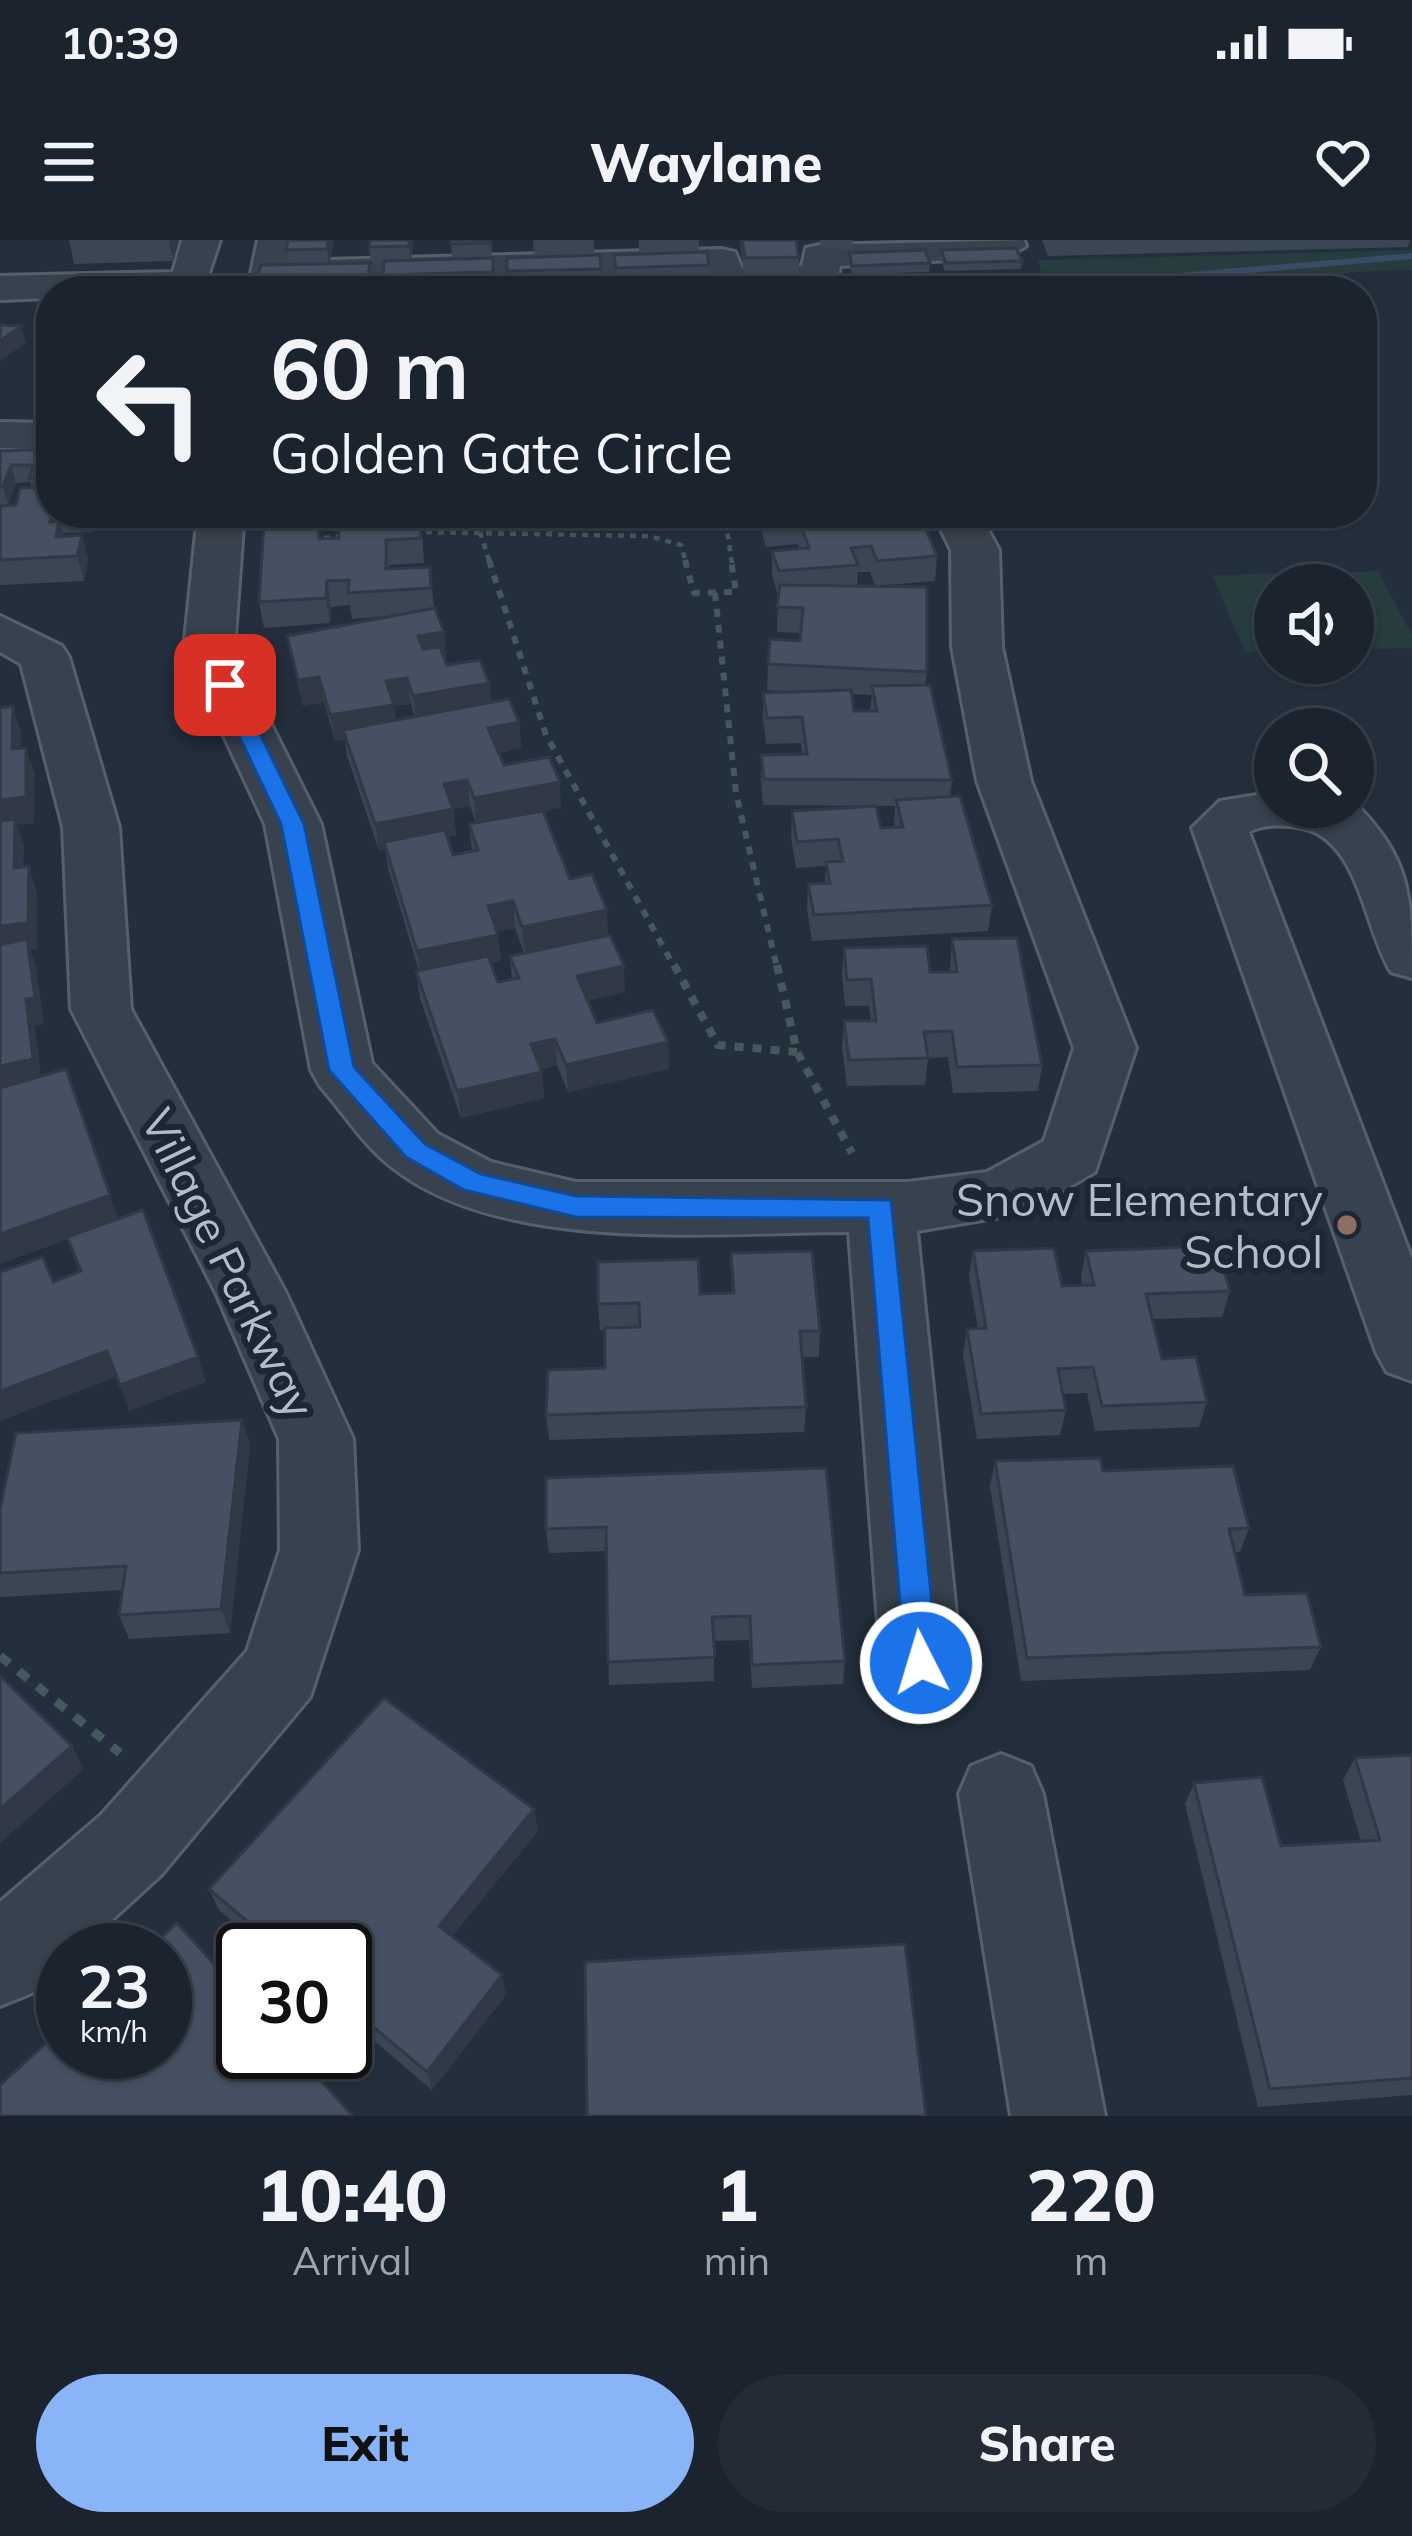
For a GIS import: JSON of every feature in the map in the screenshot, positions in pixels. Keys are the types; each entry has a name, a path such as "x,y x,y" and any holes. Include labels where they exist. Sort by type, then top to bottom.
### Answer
{"street":[{"path":"191,276 201,240"},
{"path":"277,240 270,273 721,260 725,276"},
{"path":"823,276 819,256 1007,246 1005,240"},
{"path":"0,260 61,258 54,276"},
{"path":"0,289 36,288"},
{"path":"0,434 36,435"},
{"path":"220,530 208,650 292,824 342,1070 415,1150 474,1183 576,1207 881,1207 1000,1195 1072,1155 1105,1048 1004,781 977,647 975,550 964,528"},
{"name":"Village Parkway","path":"0,631 44,657 91,827 101,1009 251,1293 316,1439 320,1550 281,1671 131,1845 0,1961"},
{"path":"1412,958 1365,843 1335,814 1281,808 1239,813 1220,828 1412,1352"},
{"path":"881,1207 921,1663"},
{"path":"1001,1794 1058,2116"}],"path":[{"path":"550,532 551,528"},
{"path":"399,532 649,536 681,545 694,593 715,593 736,592 727,528"},
{"path":"220,530 354,536"},
{"path":"480,532 546,735 718,1045 797,1052"},
{"path":"715,593 736,793 797,1052 881,1207"},
{"path":"0,1656 173,1796"}],"green space":[{"path":"1412,250 1412,270 1339,276 1042,276 1038,260"},
{"path":"1374,571 1412,635 1412,648 1374,649"},
{"path":"1254,574 1254,652 1245,652 1212,575"}],"building":[{"path":"288,240 328,240 327,249 286,250"},
{"path":"370,240 409,240 409,246 369,247"},
{"path":"451,240 490,240 490,243 451,244"},
{"path":"742,240 796,240 799,257 745,258"},
{"path":"1016,248 1022,261 946,263 941,250"},
{"path":"925,250 930,263 852,266 849,253"},
{"path":"707,252 709,265 616,268 614,255"},
{"path":"600,255 601,269 507,271 507,258"},
{"path":"493,258 493,272 383,275 384,261"},
{"path":"370,263 368,276 258,276 261,265"},
{"path":"0,325 21,326 0,341"},
{"path":"36,450 36,478 29,478 34,465 11,465 0,486 0,451"},
{"path":"36,487 36,528 58,528 56,537 82,535 77,556 0,560 0,506 16,505 20,488"},
{"path":"264,528 319,528 319,539 339,538 339,528 421,528 421,538 386,540 386,569 430,567 431,588 348,593 349,580 327,581 326,598 259,602"},
{"path":"802,528 925,528 937,556 877,561 871,546 851,548 858,565 779,571 772,551 809,548"},
{"path":"780,585 927,587 927,672 768,664 770,639 800,641 803,608 777,607"},
{"path":"435,608 444,632 418,636 423,649 440,647 447,665 480,660 489,683 413,696 407,678 386,681 394,705 330,715 319,677 298,680 287,636"},
{"path":"930,685 952,780 764,779 761,755 807,754 802,717 767,718 763,693 851,690 854,711 877,711 872,686"},
{"path":"509,699 519,722 488,728 504,765 549,757 560,782 474,798 467,780 444,784 453,809 375,824 343,730"},
{"path":"13,706 12,749 26,748 26,797 0,800 0,708"},
{"path":"960,796 992,905 814,915 808,884 830,883 826,862 843,861 838,839 797,842 792,811 876,806 881,828 903,827 896,800"},
{"path":"543,811 570,879 592,874 607,910 522,927 513,901 488,906 498,935 417,951 384,842 445,830 453,855 478,850 469,824"},
{"path":"15,819 14,868 29,866 28,923 0,926 0,821"},
{"path":"610,935 624,966 577,976 597,1023 653,1010 668,1042 566,1065 555,1039 531,1044 542,1072 457,1091 416,971 488,956 498,982 519,978 510,956"},
{"path":"1017,938 1042,1065 957,1067 952,1031 924,1032 928,1058 849,1060 844,1021 876,1021 871,979 847,980 844,948 927,946 930,972 957,972 952,939"},
{"path":"27,939 35,998 26,999 33,1059 0,1066 0,945"},
{"path":"66,1069 110,1195 0,1234 0,1088"},
{"path":"143,1210 198,1357 120,1385 107,1351 0,1391 0,1272 43,1257 53,1282 81,1271 67,1237"},
{"path":"1217,1246 1230,1291 1146,1294 1162,1359 1196,1357 1207,1402 1102,1406 1093,1367 1058,1369 1066,1410 981,1414 967,1329 986,1328 973,1251 1054,1248 1062,1286 1094,1285 1086,1251"},
{"path":"812,1251 820,1331 800,1331 806,1407 546,1415 548,1370 605,1368 605,1328 640,1327 639,1303 598,1304 598,1262 698,1259 700,1294 734,1293 731,1253"},
{"path":"242,1420 221,1609 119,1615 126,1566 0,1573 0,1509 16,1433"},
{"path":"1100,1458 1103,1471 1233,1466 1249,1528 1229,1529 1245,1595 1307,1593 1321,1647 1027,1658 995,1461"},
{"path":"826,1468 845,1661 752,1665 750,1616 712,1617 715,1657 608,1662 606,1527 546,1529 546,1478"},
{"path":"0,1676 72,1746 0,1809"},
{"path":"384,1698 534,1809 439,1926 502,1975 427,2072 372,2026 372,1923 249,1923 209,1889"},
{"path":"1412,1755 1412,2078 1270,2089 1194,1783 1262,1777 1281,1846 1380,1840 1355,1758"},
{"path":"192,1940 216,1966 216,2079 319,2079 353,2116 0,2116 0,2085 36,2052 36,2079 192,2079"},
{"path":"905,1944 926,2116 587,2116 585,1962"}],"waterway":[{"path":"1180,276 1412,256"}],"place":[{"name":"Snow Elementary School","path":"1347,1225"}],"route":[{"path":"225,685 292,824 342,1070 415,1150 474,1183 576,1207 881,1207 921,1663"}]}
